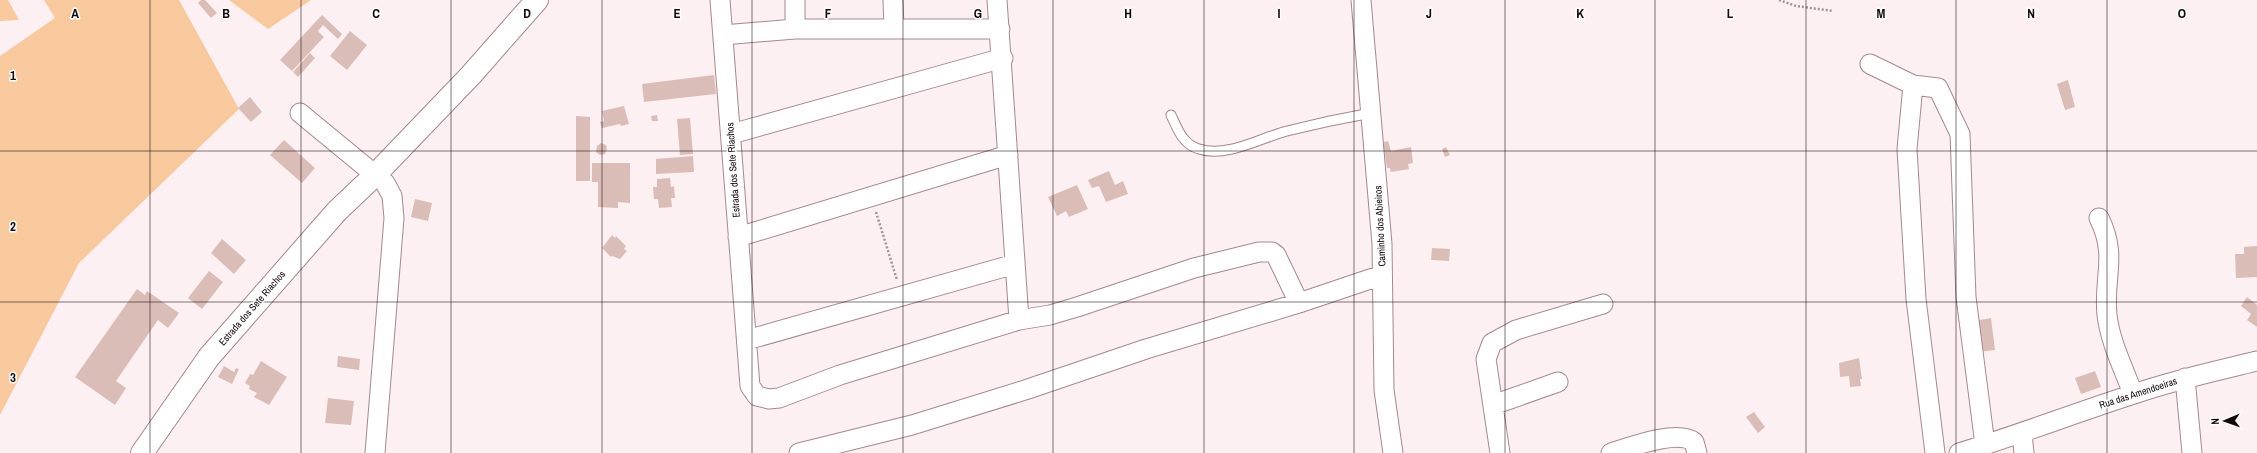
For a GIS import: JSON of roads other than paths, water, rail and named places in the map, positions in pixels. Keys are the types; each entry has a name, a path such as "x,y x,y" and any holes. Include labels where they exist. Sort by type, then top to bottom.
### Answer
{"street":[{"name":"Estrada dos Sete Riachos","path":"142,453 209,357 337,211 376,175 471,75 537,0"},
{"name":"Estrada dos Sete Riachos","path":"720,0 750,386 757,396 769,399 779,398 840,374 1019,320 1050,315 1077,307 1194,268 1266,251 1272,252 1278,258 1299,304"},
{"path":"795,0 795,29"},
{"path":"893,0 894,29"},
{"path":"998,0 1019,320"},
{"name":"Caminho dos Abieiros","path":"1361,0 1382,237 1384,390 1393,453"},
{"path":"723,35 795,29 1000,29"},
{"path":"731,134 1003,58"},
{"path":"1870,64 1913,85 1938,88 1960,134 1966,297 1985,445"},
{"path":"1913,85 1907,149 1915,291 1935,453"},
{"path":"300,113 376,175 389,188 392,196 394,218 374,453"},
{"path":"738,238 1008,155"},
{"path":"2099,218 2107,236 2110,252 2107,316 2133,394"},
{"path":"747,340 1015,264"},
{"path":"799,453 912,425 1025,390 1146,349 1299,304 1382,275"},
{"path":"1500,453 1486,359 1492,343 1516,330 1603,304"},
{"name":"Rua das Amendoeiras","path":"1959,453 2022,434 2133,394 2185,378 2257,360"},
{"path":"2185,378 2192,453"},
{"path":"1493,405 1558,382"},
{"path":"2022,434 2024,453"},
{"path":"1611,453 1633,446 1682,437 1694,442 1697,453"}],"lane":[{"path":"1171,115 1182,137 1190,145 1208,151 1239,146 1286,131 1371,113"}]}
